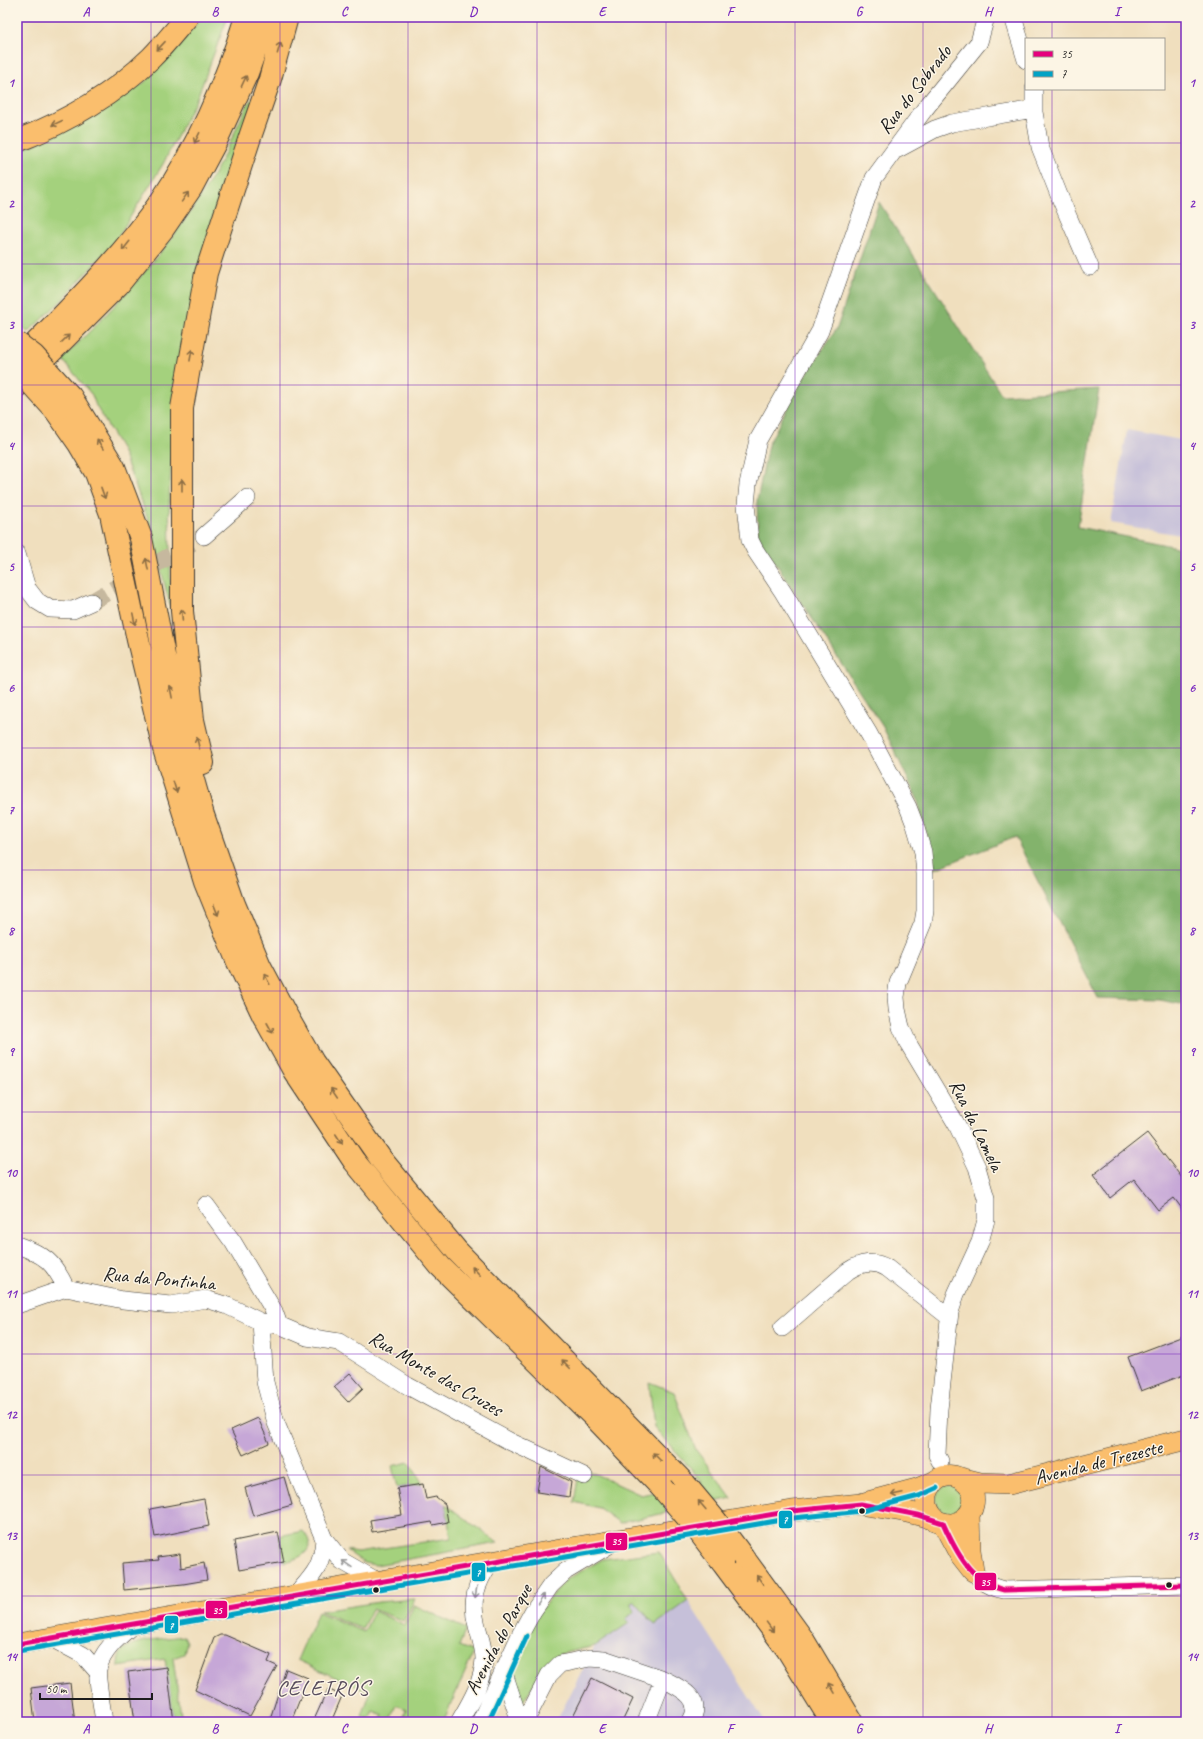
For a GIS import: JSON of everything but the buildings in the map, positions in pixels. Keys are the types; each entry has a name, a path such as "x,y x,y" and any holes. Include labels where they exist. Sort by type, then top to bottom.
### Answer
{"highway":[{"path":"17,141 67,118 102,98 150,58 187,17"},
{"path":"17,362 84,294 125,247 160,202 183,166 215,103 246,17"},
{"path":"17,386 118,285 163,228 192,188 216,141 247,73 267,17"},
{"path":"234,904 233,870 208,784 193,720 182,611 182,408 206,273 270,79 287,17"},
{"path":"17,343 34,356 63,404 114,467 142,538 178,727 203,815 234,904 260,966 313,1062 381,1159 457,1251 685,1484 716,1521 802,1638 852,1722"},
{"path":"17,368 63,404 79,444 96,474 111,514 138,640 164,749 204,881 237,960 264,1017 287,1058 354,1161 440,1266 596,1419 662,1488 693,1524 787,1649 832,1722"}],"main road":[{"name":"Avenida de Trezeste","path":"1009,1484 1186,1439"},
{"path":"17,1644 377,1581 792,1511 861,1504 917,1490 943,1475 980,1483 1009,1484"},
{"path":"943,1475 971,1488 974,1502 970,1513 970,1550 973,1572"},
{"path":"943,1475 929,1488 926,1501 931,1515 939,1521 959,1554 973,1572"},
{"path":"861,1504 939,1521 957,1523 1009,1484"}],"street":[{"name":"Rua do Sobrado","path":"925,886 923,852 908,807 869,734 783,592 755,550 750,540 746,511 748,484 758,440 820,331 874,178 924,110 979,42 985,27 986,17"},
{"path":"1013,17 1025,57"},
{"path":"1034,90 1036,129 1043,154 1090,267"},
{"path":"895,151 935,129 952,123 1034,109"},
{"path":"204,536 247,498"},
{"path":"17,554 27,588 37,601 50,609 73,610 91,602"},
{"name":"Rua da Lamela","path":"925,886 923,923 898,983 896,997 897,1010 901,1027 908,1043 957,1125 977,1167 986,1198 986,1220 980,1242 956,1294 949,1317 939,1409 937,1455 943,1475"},
{"path":"206,1205 233,1242 274,1311 279,1325"},
{"path":"17,1245 37,1252 57,1269 66,1288 17,1305"},
{"path":"782,1328 848,1271 866,1263 882,1265 887,1268 949,1317"},
{"name":"Rua da Pontinha","path":"66,1288 123,1300 171,1305 206,1299 228,1306 261,1322"},
{"path":"261,1322 265,1382 276,1423 324,1538 342,1561 377,1581"},
{"name":"Rua Monte das Cruzes","path":"261,1322 279,1325 307,1337 339,1342 408,1386 511,1442 584,1476"},
{"path":"295,1596 313,1575 323,1556 324,1538"},
{"name":"Avenida do Parque","path":"480,1722 503,1670 533,1610 551,1584 572,1567 618,1540"},
{"name":"Avenida do Parque","path":"459,1722 475,1694 482,1670 484,1659 482,1640 477,1625 475,1591 481,1576 490,1562"},
{"path":"973,1572 981,1581 993,1587 1004,1590 1186,1585"},
{"path":"104,1722 97,1671 101,1661 116,1639 134,1624"},
{"path":"51,1638 83,1655 97,1671"},
{"path":"525,1722 549,1675 560,1664 590,1658 604,1659 663,1679 685,1690 695,1705 696,1712 690,1722"},
{"path":"503,1670 520,1722"},
{"path":"646,1722 663,1679"}],"shaded area":[{"path":"1127,430 1186,441 1186,536 1111,523"},
{"path":"634,1601 655,1625 688,1601 765,1722 556,1722 595,1646 629,1623 626,1619 630,1604"}],"green space":[{"path":"200,17 228,17 197,98 163,164 116,240 62,300 28,332 17,324 17,152 59,133 114,102 145,82 196,24"},
{"path":"255,97 216,206 199,271 172,454 169,498 171,610 150,525 122,450 96,406 92,395 62,359 103,318 142,275 178,230 210,181 226,152 249,102"},
{"path":"879,202 1002,395 1099,389 1078,527 1186,549 1186,1005 1160,1000 1098,998 1015,837 935,869 917,798 883,727 758,536 757,501 768,445 801,382 837,328"},
{"path":"649,1382 674,1392 696,1450 732,1498 620,1523 599,1508 574,1502 580,1467 641,1495 702,1482 654,1427"},
{"path":"409,1462 423,1484 397,1488 392,1466"},
{"path":"950,1486 960,1490 964,1500 960,1510 950,1514 940,1510 936,1500 940,1490"},
{"path":"445,1504 498,1543 376,1565 364,1563 346,1550 357,1552 451,1538"},
{"path":"303,1531 307,1537 309,1548 302,1556 284,1562 279,1536"},
{"path":"659,1552 688,1601 655,1625 634,1601 630,1604 635,1611 626,1619 629,1623 595,1646 560,1654 545,1666 522,1703 511,1672 536,1616 564,1581 603,1559"},
{"path":"415,1599 404,1621 372,1609 362,1629 320,1611 379,1602"},
{"path":"414,1605 466,1629 459,1646 474,1652 443,1722 401,1722 406,1709 396,1705 389,1722 380,1722 383,1715 373,1711 369,1719 362,1716 370,1693 297,1660 318,1612 364,1632 374,1611 405,1625"},
{"path":"184,1636 187,1642 184,1654 173,1658 182,1722 174,1722 165,1659 118,1666 118,1662 122,1651 134,1644 151,1640"}],"tunnel":[{"path":"91,602 204,536"}],"transit line":[{"name":"7","path":"18,1651 793,1518 862,1511 919,1496 937,1488"},
{"name":"35","path":"17,1644 792,1511 861,1504 918,1515 943,1523 959,1555 974,1573 992,1586 1004,1590 1186,1585"},
{"name":"7","path":"488,1722 527,1636"}],"district":[{"name":"CELEIRÓS","path":"323,1687"}]}
